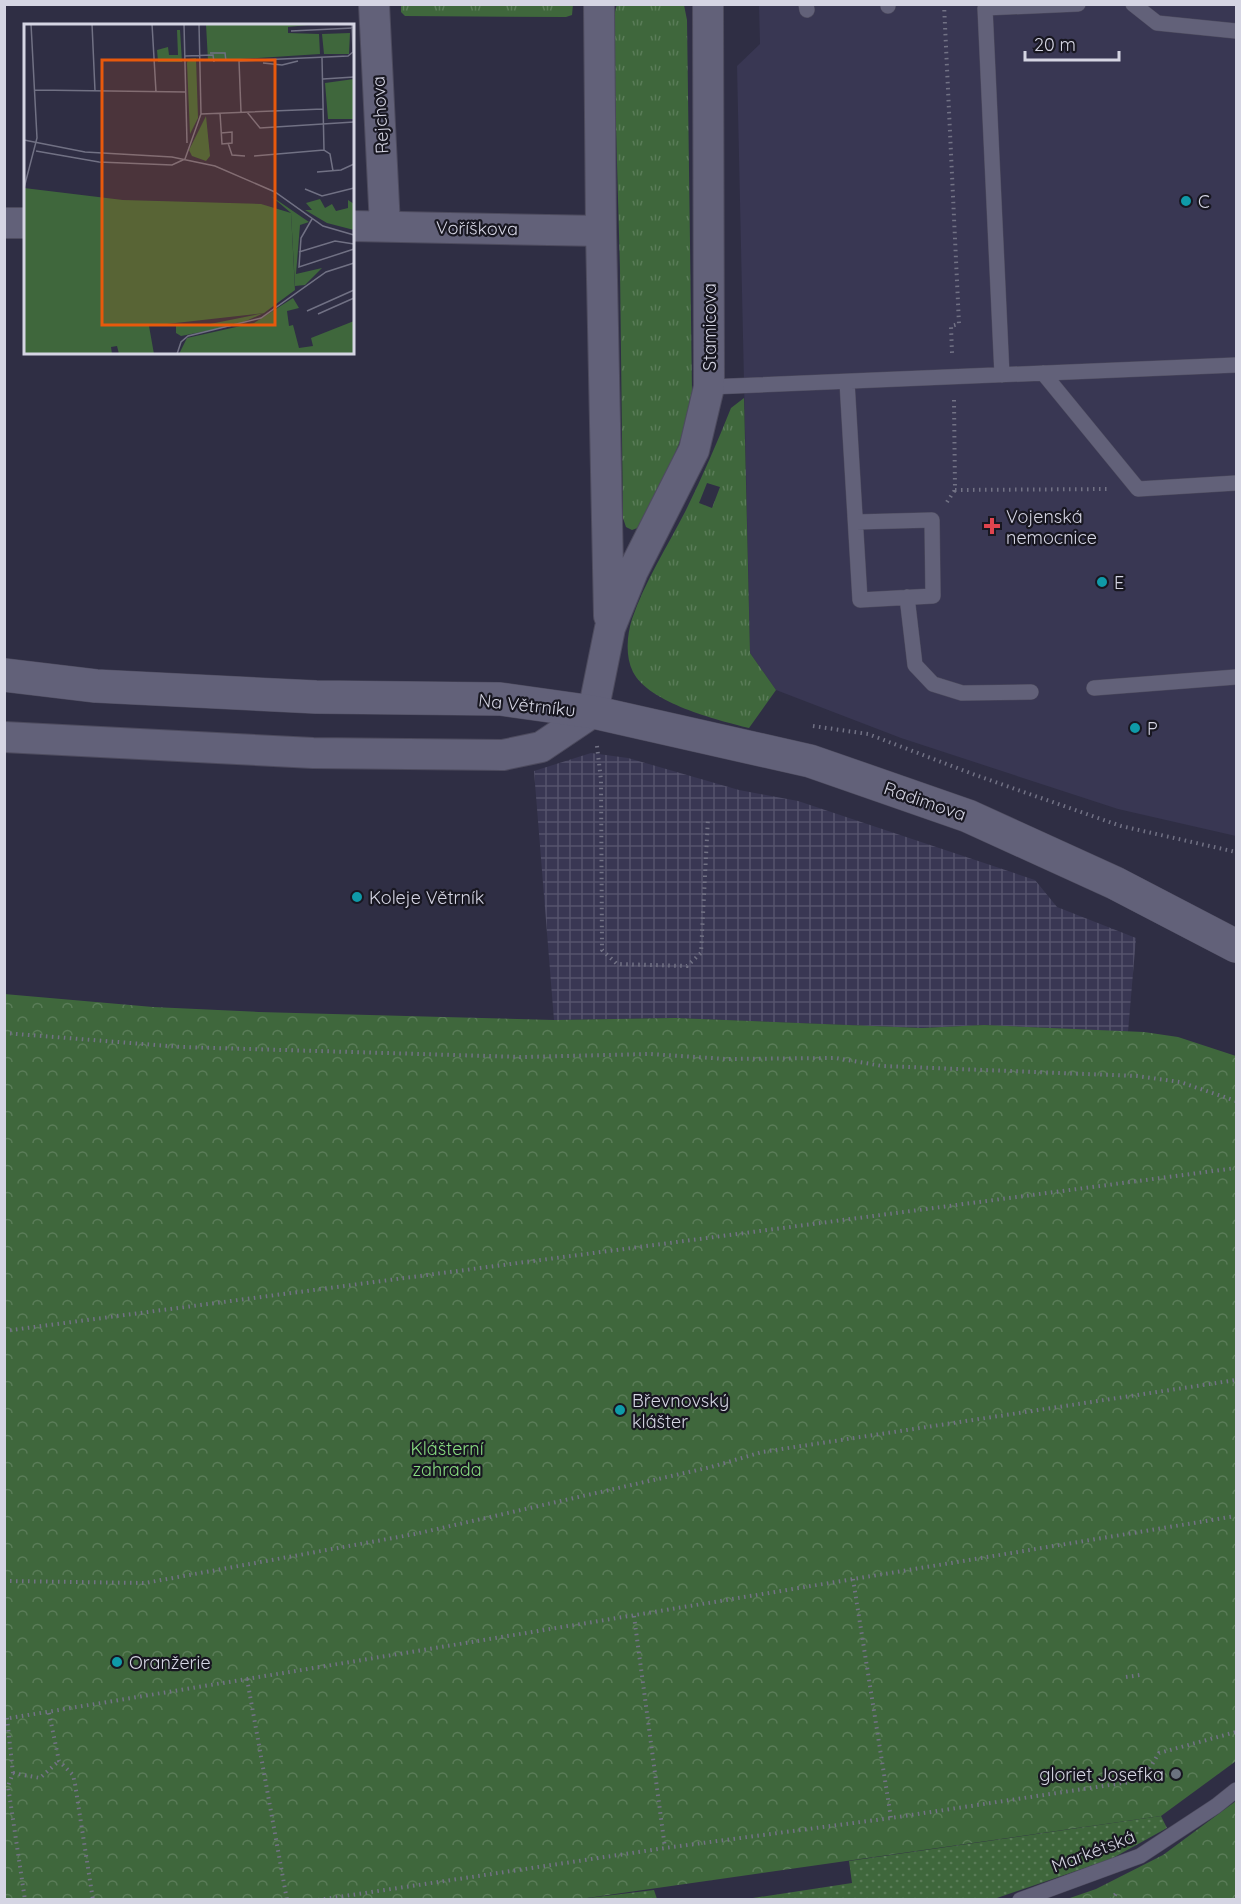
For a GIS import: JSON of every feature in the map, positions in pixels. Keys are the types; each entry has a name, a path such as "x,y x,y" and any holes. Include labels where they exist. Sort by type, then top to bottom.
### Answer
{"street":[{"name":"Rejchova","path":"374,4 385,226"},
{"name":"Stamicova","path":"599,4 601,231 610,628"},
{"name":"Stamicova","path":"593,712 610,628 633,571 694,450 710,387 708,4"},
{"path":"4,223 24,223"},
{"name":"Voříškova","path":"354,226 601,231"},
{"name":"Na Větrníku","path":"4,675 96,686 316,697 500,699 593,712"},
{"name":"Na Větrníku","path":"4,737 313,753 503,755 541,747 593,712"},
{"name":"Radimova","path":"593,712 810,761 968,816 1115,883 1236,946"}],"lane":[{"path":"1002,375 985,8 1078,4"},
{"path":"1133,4 1157,23 1236,31"},
{"path":"710,387 1236,365"},
{"path":"1043,373 1138,489 1236,483"},
{"path":"847,382 860,600 933,596 932,520 856,522"},
{"path":"908,597 915,665 933,684 962,693 1031,692"},
{"path":"1094,688 1236,677"},
{"name":"Markétská","path":"1020,1899 1140,1856 1216,1806 1236,1790"}],"path":[{"path":"593,712 602,780 602,950 617,964 687,966 701,953 708,818"},
{"path":"4,1033 181,1047 522,1057 650,1054 726,1059 836,1058 882,1066 1137,1076 1180,1082 1236,1101"},
{"path":"4,1331 1236,1168"},
{"path":"4,1581 145,1583 415,1534 711,1467 762,1452 1236,1380"},
{"path":"25,1899 8,1786 13,1773 6,1718 30,1712 49,1713 1236,1516"},
{"path":"853,1579 891,1818"},
{"path":"634,1616 665,1848"},
{"path":"1126,1677 1140,1675"},
{"path":"247,1679 287,1899"},
{"path":"49,1713 59,1761 73,1775 93,1899"},
{"path":"1142,1780 1159,1754 1236,1732"},
{"path":"13,1773 40,1778 59,1761"},
{"path":"318,1899 1163,1777"}],"shaded area":[{"name":"Vojenská nemocnice","path":"759,5 1236,5 1236,836 1118,809 901,738 776,690 750,653 737,66 760,44"},
{"path":"591,753 628,758 739,790 798,801 1035,880 1057,907 1136,938 1128,1032 984,1025 922,1028 675,1018 554,1020 534,771"}],"green space":[{"path":"573,4 572,15 566,17 405,16 401,12 401,5"},
{"path":"617,4 684,5 687,20 692,393 690,418 640,527 632,530 626,527 623,518 620,269 613,20"},
{"path":"744,398 750,653 776,690 749,728 685,709 653,693 633,672 628,652 629,632 637,605 691,499 731,408","holes":["707,483 720,487 712,508 699,503"]},
{"name":"Klášterní zahrada","path":"4,994 153,1007 259,1012 554,1020 675,1018 922,1028 984,1025 1144,1032 1178,1037 1236,1056 1236,1761 1161,1816 580,1899 5,1899"},
{"path":"1236,1801 1236,1899 1067,1899 1096,1889 1163,1855"},
{"path":"1161,1816 1167,1828 1111,1859 994,1899 740,1900 852,1883 849,1861"},
{"path":"654,1890 657,1899 580,1899"}],"place":[{"name":"C","path":"1186,201"},
{"name":"Vojenská nemocnice","path":"992,526"},
{"name":"E","path":"1102,582"},
{"name":"P","path":"1135,728"},
{"name":"Koleje Větrník","path":"357,897"},
{"name":"Břevnovský klášter","path":"620,1410"},
{"name":"Oranžerie","path":"117,1662"},
{"name":"gloriet Josefka","path":"1176,1774"}]}
